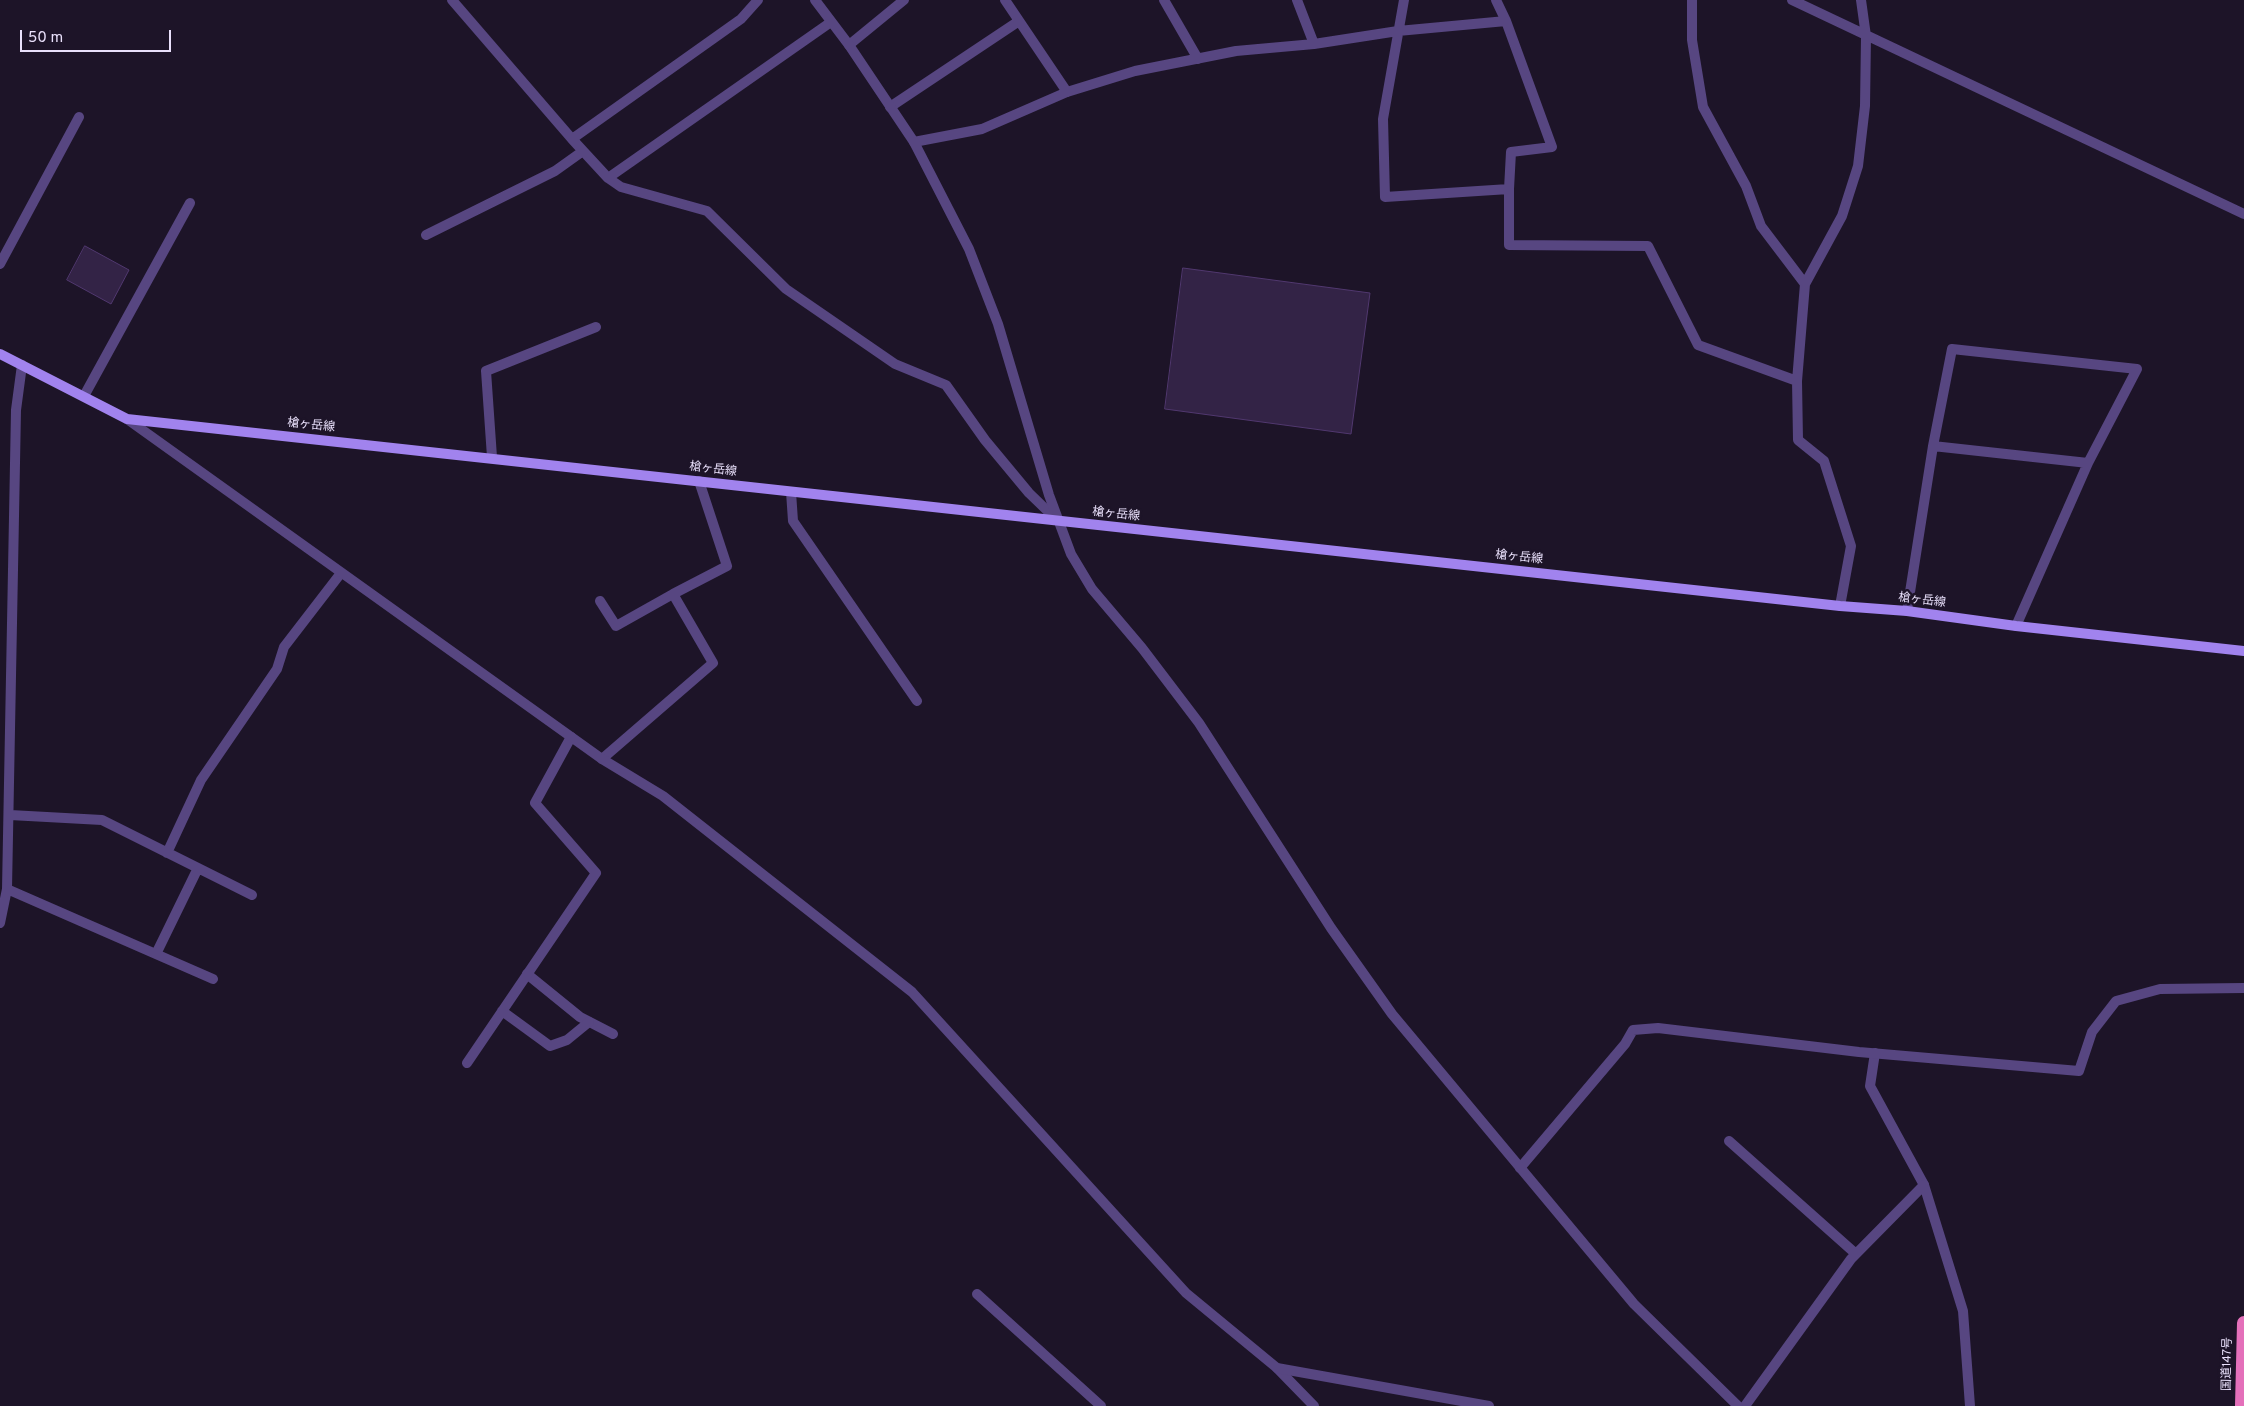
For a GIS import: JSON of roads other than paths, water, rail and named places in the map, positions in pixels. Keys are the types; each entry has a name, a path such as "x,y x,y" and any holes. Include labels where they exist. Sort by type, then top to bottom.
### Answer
{"highway":[{"name":"国道147号","path":"2242,1406 2244,1323"}],"main road":[{"name":"槍ヶ岳線","path":"0,354 127,419 492,457 1059,522 1840,606 1907,611 2016,626 2244,651"}],"street":[{"path":"452,0 608,178 621,187 707,211 786,289 895,364 946,385 985,440 1029,493 1059,522"},
{"path":"572,139 741,19 758,0"},
{"path":"815,0 849,45 914,142 969,249 998,324 1049,495 1071,554 1092,589 1142,648 1199,723 1331,928 1392,1014 1634,1304 1738,1406"},
{"path":"849,45 904,0"},
{"path":"1005,0 1067,92"},
{"path":"1164,0 1198,58"},
{"path":"1296,0 1314,44"},
{"path":"1404,0 1383,119 1385,197 1509,189"},
{"path":"1496,0 1506,21 1552,147 1511,152 1509,245 1648,246 1698,345 1797,381"},
{"path":"1692,0 1692,40 1703,107 1746,186 1761,226 1805,284"},
{"path":"1792,0 2244,214"},
{"path":"1840,606 1851,546 1824,461 1798,440 1797,381 1805,284 1842,216 1858,166 1865,106 1866,36 1861,0"},
{"path":"890,107 1019,21"},
{"path":"914,142 982,129 1067,92 1135,71 1198,58 1314,44 1398,31 1506,21"},
{"path":"608,178 832,22"},
{"path":"0,264 79,117"},
{"path":"426,235 555,171 583,151"},
{"path":"84,396 190,203"},
{"path":"492,457 486,371 596,327"},
{"path":"1907,611 1933,446 1952,350 2137,369 2088,463 2016,626"},
{"path":"0,924 7,889 10,815 16,410 22,366"},
{"path":"127,419 602,759 663,796 912,992 1186,1293 1277,1368 1314,1406"},
{"path":"1933,446 2088,463"},
{"path":"600,601 616,626 727,566 699,481"},
{"path":"791,492 793,521 917,701"},
{"path":"167,853 201,780 277,669 284,647 341,573"},
{"path":"602,759 713,663 673,594"},
{"path":"467,1063 596,873 535,803 571,737"},
{"path":"10,815 102,820 252,895"},
{"path":"156,954 198,868"},
{"path":"7,889 213,978"},
{"path":"527,974 580,1017 613,1034"},
{"path":"1520,1168 1625,1044 1633,1030 1658,1028 1875,1053 2079,1071 2092,1032 2116,1001 2160,989 2244,988"},
{"path":"502,1011 550,1046 567,1040 589,1022"},
{"path":"1875,1053 1870,1086 1924,1185 1963,1311 1970,1406"},
{"path":"1729,1141 1856,1254"},
{"path":"1745,1406 1856,1254 1924,1185"},
{"path":"977,1294 1101,1406"},
{"path":"1277,1368 1489,1406"}]}
